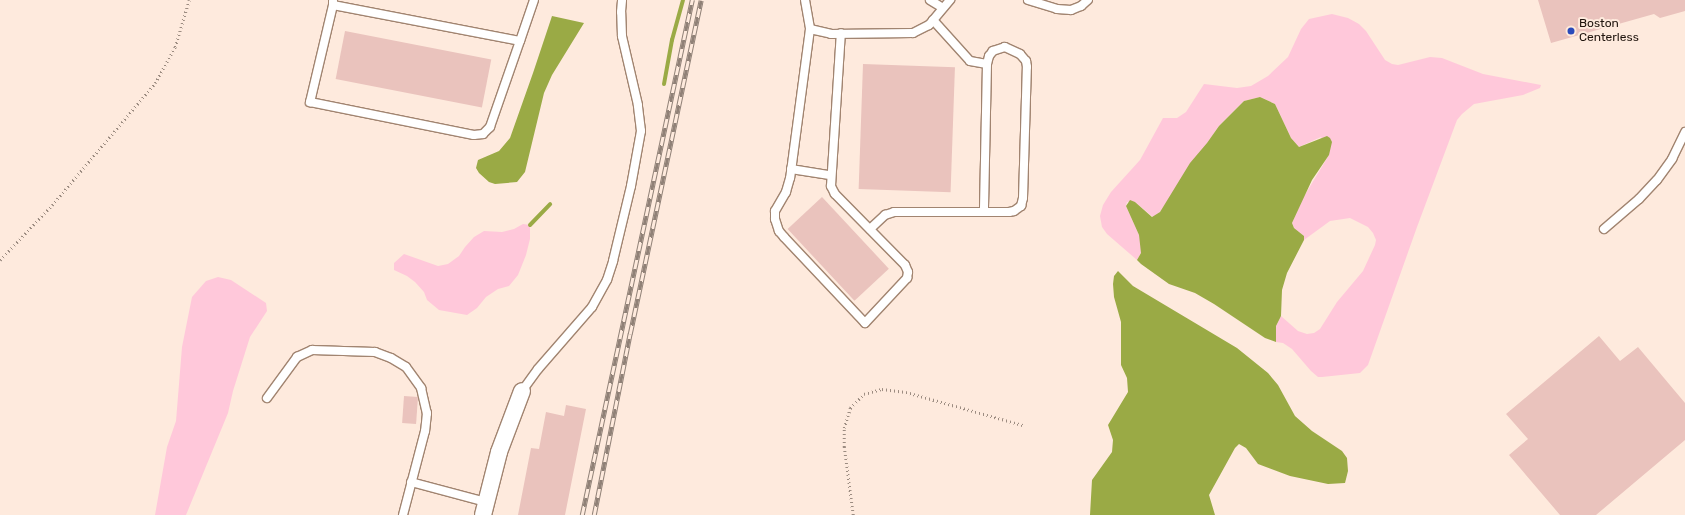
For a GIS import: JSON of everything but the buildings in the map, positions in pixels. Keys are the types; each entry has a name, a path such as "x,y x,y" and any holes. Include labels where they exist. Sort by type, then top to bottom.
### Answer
{"street":[{"path":"484,509 499,452 522,391"}],"lane":[{"path":"520,41 333,2 310,102 466,133 478,135 483,134 490,127 520,41 534,0"},
{"path":"522,391 538,369 592,307 603,288 613,261 631,186 641,131 638,105 622,36 622,0"},
{"path":"930,0 943,8"},
{"path":"810,29 823,33 914,33 925,28 950,0"},
{"path":"1028,0 1057,9 1071,10 1081,6 1088,0"},
{"path":"806,1 810,29 791,169 786,192 775,212 776,225 784,237 865,322 907,278 908,272 905,265 833,192 831,186 830,175 841,33"},
{"path":"933,20 970,61 987,64"},
{"path":"870,229 884,216 892,212 1014,211 1019,208 1023,201 1028,70 1026,61 1022,56 1005,47 993,51 989,56 987,64 984,211"},
{"path":"1604,229 1640,199 1657,180 1672,159 1685,132"},
{"path":"791,169 830,175"},
{"path":"267,398 294,361 307,351 318,349 366,351 384,354 399,362 417,380 426,405 426,426 403,515"},
{"path":"411,482 484,509"}],"path":[{"path":"0,260 52,205 141,102 155,83 175,47 189,0"},
{"path":"852,515 844,447 844,428 850,408 864,394 882,389 906,392 1023,425"}],"shaded area":[{"path":"1332,14 1348,18 1359,24 1366,31 1385,60 1392,64 1398,65 1430,57 1442,58 1483,74 1541,85 1540,88 1523,95 1474,104 1457,120 1368,365 1360,373 1318,377 1292,349 1283,343 1276,342 1276,326 1281,316 1298,331 1307,334 1314,333 1320,329 1337,302 1363,271 1376,240 1368,227 1350,218 1330,221 1304,240 1304,236 1294,228 1292,223 1303,198 1329,155 1321,137 1299,147 1291,138 1275,104 1260,97 1244,101 1219,126 1160,212 1153,217 1135,202 1127,202 1126,206 1139,235 1141,245 1141,253 1137,260 1107,234 1102,227 1100,216 1103,205 1111,192 1140,160 1163,118 1177,118 1186,112 1204,84 1237,88 1251,86 1268,76 1288,57 1301,29 1309,19"},
{"path":"552,16 584,23 552,75 544,93 525,172 517,182 495,184 489,182 479,173 476,168 478,160 499,151 510,138"},
{"path":"1260,97 1275,104 1291,138 1299,147 1327,136 1332,142 1329,155 1312,180 1292,223 1294,228 1304,236 1304,240 1287,273 1282,290 1281,316 1276,326 1276,342 1265,338 1195,293 1169,284 1141,264 1137,260 1141,253 1139,235 1126,206 1130,200 1135,202 1152,217 1160,212 1190,163 1219,126 1244,101"},
{"path":"523,224 530,225 530,239 526,255 518,275 509,286 498,289 486,297 477,308 467,315 439,310 427,300 424,292 415,282 407,276 394,270 394,263 404,254 438,266 448,264 459,256 474,237 484,231 502,232 514,229"},
{"path":"1118,271 1133,286 1237,348 1268,373 1278,385 1295,416 1312,431 1342,451 1347,458 1348,471 1345,483 1328,484 1290,476 1258,464 1246,448 1239,444 1235,448 1209,495 1215,515 1090,515 1092,480 1112,452 1113,440 1108,425 1128,392 1127,378 1121,365 1121,322 1114,297 1114,276"},
{"path":"218,277 231,280 266,303 267,311 250,337 233,391 228,413 186,515 155,515 167,447 176,421 182,347 192,297 206,281"}],"waterway":[{"path":"664,84 672,40 683,0"},
{"path":"530,225 550,204"}],"railway":[{"path":"582,515 692,0"},
{"path":"594,515 630,334 701,0"}],"place":[{"name":"Boston Centerless","path":"1571,31"}]}
